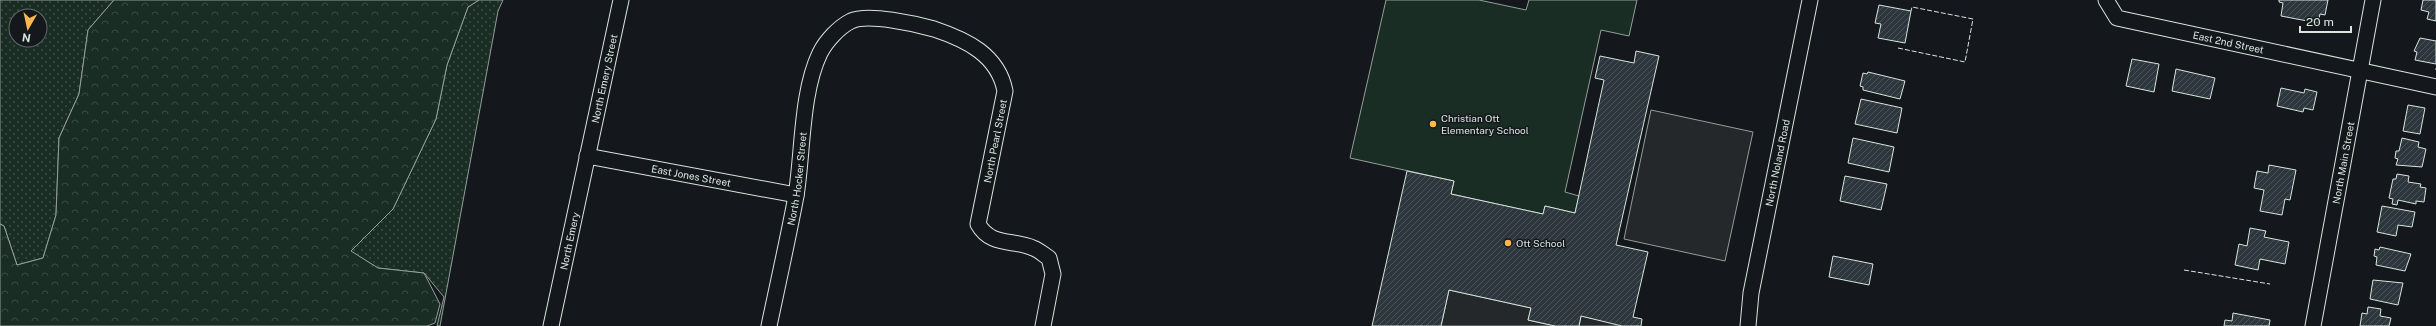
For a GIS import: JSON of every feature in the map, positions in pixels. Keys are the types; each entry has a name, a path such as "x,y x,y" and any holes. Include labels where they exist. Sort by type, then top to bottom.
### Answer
{"street":[{"name":"North Emery Street","path":"587,156 620,0"},
{"name":"North Noland Road","path":"1748,326 1751,293 1810,0"},
{"name":"East 2nd Street","path":"2106,0 2117,18 2436,87"},
{"name":"North Main Street","path":"2313,326 2373,0"},
{"name":"North Pearl Street","path":"832,35 852,20 887,19 923,26 958,37 989,57 999,71 1004,91 978,224 984,234 997,240 1033,248 1049,258 1053,274 1042,326"},
{"name":"North Hocker Street","path":"769,326 796,195 813,73 820,52 832,35"},
{"name":"East Jones Street","path":"587,156 796,195"},
{"name":"North Emery","path":"552,326 587,156"}],"green space":[{"path":"0,0 114,0 88,30 79,94 59,138 56,215 43,258 17,265 4,226 0,224"},
{"path":"114,0 479,0 468,7 447,65 436,119 393,209 351,251 378,268 424,273 440,304 435,323 427,326 0,326 0,224 4,226 17,265 43,258 56,215 59,138 79,94 88,30"},
{"path":"479,0 503,0 498,11 440,326 437,326 444,297 424,273 378,268 350,251 393,209 436,119 447,65 468,7"},
{"path":"1386,0 1479,0 1526,10 1529,0 1637,0 1629,36 1601,30 1565,192 1579,196 1575,213 1545,206 1543,214 1451,194 1454,181 1350,158"}],"shaded area":[{"path":"1651,110 1753,132 1725,261 1624,239"},
{"path":"1449,290 1531,308 1528,320 1555,326 1441,326"},
{"path":"1581,316 1622,325 1622,326 1579,326"}],"building":[{"path":"2279,0 2328,0 2325,15 2320,14 2318,23 2281,16 2283,3 2279,2"},
{"path":"2423,0 2436,0 2436,21 2427,19 2429,12 2421,10"},
{"path":"1879,5 1911,11 1905,43 1878,38 1881,24 1875,23"},
{"path":"2420,38 2436,41 2436,64 2415,60 2417,52 2414,51"},
{"path":"1636,51 1659,56 1616,245 1648,252 1633,317 1642,319 1641,326 1622,326 1581,316 1579,326 1555,326 1528,320 1531,308 1449,290 1441,326 1372,326 1407,171 1454,181 1451,194 1543,214 1545,206 1575,213 1604,80 1595,78 1600,56 1634,63"},
{"path":"2132,59 2159,64 2154,92 2126,86"},
{"path":"2176,69 2215,78 2210,99 2172,91"},
{"path":"1868,72 1905,81 1900,99 1863,90 1863,87 1860,86 1863,73 1867,74"},
{"path":"2281,88 2304,93 2305,89 2317,92 2313,110 2304,108 2303,112 2277,106"},
{"path":"1861,99 1902,108 1897,133 1855,124"},
{"path":"2408,105 2425,108 2420,134 2403,131"},
{"path":"1853,138 1894,147 1889,172 1848,163"},
{"path":"2402,138 2419,142 2418,147 2426,149 2422,167 2396,165 2398,159 2395,158 2396,151 2399,151"},
{"path":"2269,165 2296,170 2290,200 2285,199 2282,215 2260,211 2264,190 2254,188 2257,171 2268,173"},
{"path":"2397,174 2409,176 2408,182 2421,184 2420,187 2426,188 2424,202 2416,201 2416,204 2398,200 2397,205 2392,204 2393,199 2389,198 2393,179 2396,179"},
{"path":"1845,176 1887,184 1881,210 1840,201"},
{"path":"2382,206 2415,212 2412,227 2398,225 2396,236 2377,232"},
{"path":"2250,228 2266,231 2264,237 2289,242 2285,264 2260,259 2258,270 2235,265 2239,244 2247,246"},
{"path":"2380,247 2411,254 2405,271 2376,265 2377,257 2374,256 2375,249 2379,250"},
{"path":"1833,256 1873,264 1869,285 1829,277"},
{"path":"2373,280 2403,283 2398,305 2370,299"},
{"path":"2368,307 2381,309 2380,316 2391,318 2389,326 2360,326 2362,313 2367,314"},
{"path":"2233,313 2270,320 2269,326 2224,326 2225,320 2232,321"}],"fence":[{"path":"1898,48 1965,62 1973,19 1912,7 1911,11"},
{"path":"2184,270 2270,284"}],"place":[{"name":"Christian Ott Elementary School","path":"1433,124"},
{"name":"Ott School","path":"1508,243"}]}
